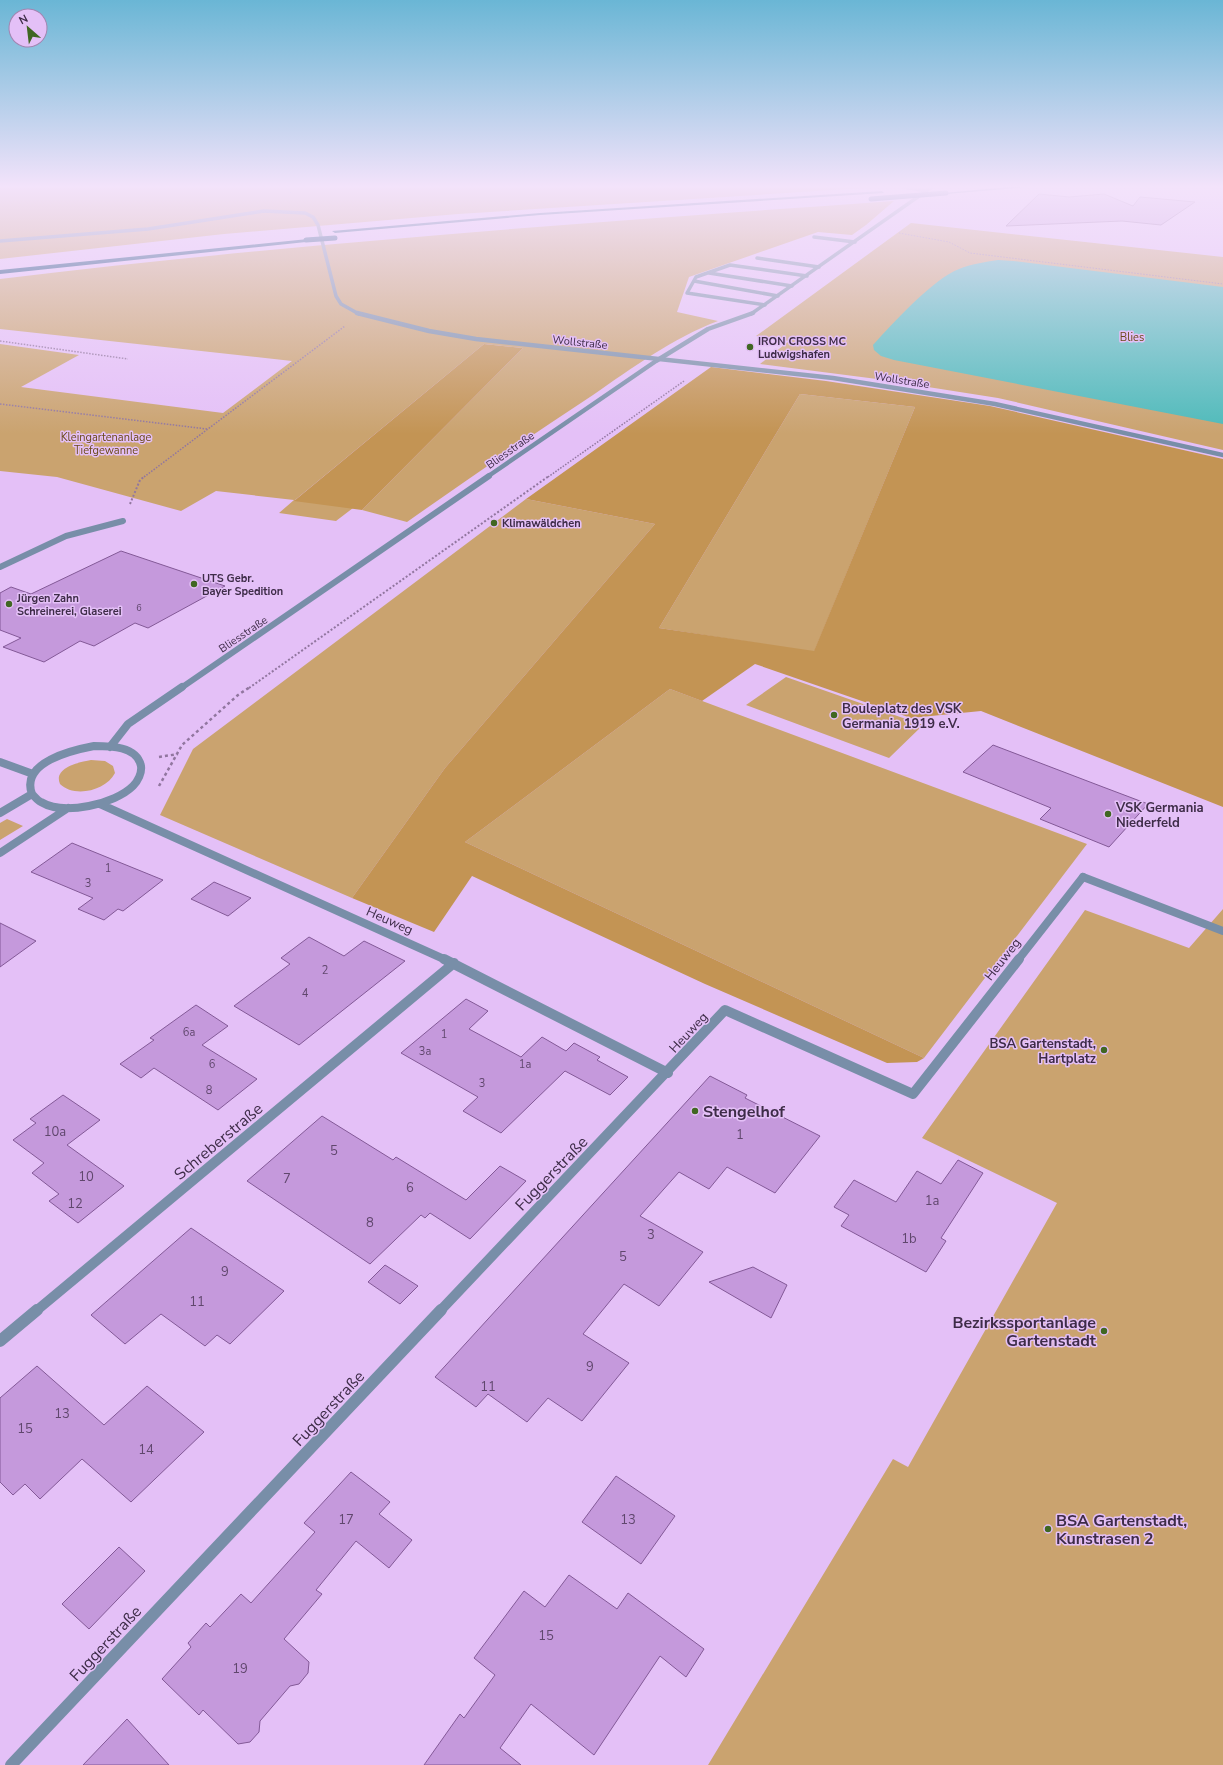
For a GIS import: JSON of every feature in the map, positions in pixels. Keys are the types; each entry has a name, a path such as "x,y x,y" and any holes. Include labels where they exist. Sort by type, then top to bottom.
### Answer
{"highway":[{"path":"0,272 25,269"}],"street":[{"name":"Wollstraße","path":"329,269 336,296 341,304 350,310 364,316 429,331 476,338 840,379 995,404 1223,455"},
{"path":"718,269 696,277 688,293 765,305"},
{"path":"761,269 807,276"},
{"name":"Bliesstraße","path":"110,746 128,724 659,359 708,329 751,314 816,269"},
{"path":"708,273 792,286"},
{"path":"694,281 778,296"},
{"path":"0,567 66,536 122,522"},
{"path":"0,562 7,564"},
{"path":"94,746 110,746 121,748 138,757 142,766 142,772 138,781 128,790 100,804 68,808 52,806 40,801 32,794 30,786 33,774 43,764 62,754 94,746"},
{"path":"0,762 33,774"},
{"path":"0,813 32,794"},
{"name":"Heuweg","path":"100,804 454,963 668,1073 726,1010 913,1094 1083,877 1223,931"},
{"path":"0,853 68,808"},
{"name":"Schreberstraße","path":"0,1341 454,963"},
{"name":"Fuggerstraße","path":"11,1765 668,1073"}],"path":[{"path":"1104,269 1223,284"},
{"path":"122,522 140,480 351,321 364,316"},
{"path":"0,341 128,359"},
{"path":"182,745 238,695 708,364"},
{"path":"0,404 207,429"}],"green space":[{"name":"Kleingartenanlage Tiefgewanne","path":"82,269 711,269 689,277 677,312 718,321 685,336 638,364 407,522 362,510 523,348 484,344 295,500 353,508 336,521 279,513 294,500 216,491 181,511 57,477 0,471 0,344 79,355 21,387 223,413 292,361 0,329 0,279"},
{"name":"Blies","path":"847,269 1223,269 1223,450 998,398 877,379 760,364 789,341 756,336"},
{"path":"800,394 915,407 814,652 659,628"},
{"path":"526,499 655,524 445,768 352,898 160,815 193,749"},
{"name":"Bouleplatz des VSK Germania 1919 e.V.","path":"786,677 923,725 889,758 746,705"},
{"path":"670,689 1087,844 924,1058 465,842"},
{"path":"91,760 105,761 113,766 115,773 111,779 97,788 81,791 73,791 60,784 60,774 64,770 74,764"},
{"path":"7,819 23,826 0,840 0,823"},
{"name":"BSA Gartenstadt, Kunstrasen 2","path":"1223,909 1223,1765 708,1765 893,1459 908,1467 1057,1203 922,1138 1085,910 1189,948"}],"shaded area":[{"path":"958,269 1081,269 1223,287 1223,424 894,360 881,356 874,350 873,345 891,325 914,302 937,282"},
{"path":"484,344 523,348 362,510 294,501"},
{"path":"711,367 826,381 990,406 1223,459 1223,807 981,711 911,718 755,664 702,701 670,689 465,842 924,1058 917,1062 887,1063 705,984 472,876 434,932 352,898 445,768 655,524 526,499","holes":["800,394 915,407 814,651 659,628"]}],"building":[{"path":"121,551 225,586 148,628 135,623 94,646 80,641 44,662 3,647 21,638 0,630 0,593 11,587 31,594"},
{"path":"993,745 1148,804 1109,847 1040,819 1051,808 963,772"},
{"path":"72,843 163,880 123,911 118,909 104,920 78,909 93,898 31,872"},
{"path":"214,882 251,898 228,916 191,899"},
{"path":"0,923 36,941 0,967"},
{"path":"309,937 344,956 364,941 405,961 299,1045 234,1006 290,964 281,958"},
{"path":"466,999 488,1011 469,1029 521,1057 542,1037 566,1051 574,1043 600,1057 597,1060 628,1077 610,1095 565,1071 501,1133 463,1111 478,1097 401,1053"},
{"path":"196,1005 228,1026 202,1045 257,1079 218,1110 154,1068 141,1078 120,1064 154,1040 150,1038"},
{"path":"710,1076 747,1095 745,1098 820,1136 775,1193 727,1167 709,1189 679,1172 640,1216 703,1252 659,1306 624,1284 583,1334 629,1363 582,1421 548,1398 527,1422 488,1394 476,1407 435,1377"},
{"path":"63,1095 100,1120 67,1145 124,1186 78,1223 49,1201 59,1194 32,1173 44,1163 13,1140 36,1123 30,1119"},
{"path":"322,1116 393,1160 396,1157 466,1200 500,1166 526,1181 470,1239 430,1213 425,1218 421,1215 370,1264 247,1181"},
{"path":"958,1160 983,1173 941,1238 946,1241 926,1272 841,1226 849,1215 834,1207 854,1180 896,1202 917,1171 941,1184"},
{"path":"191,1228 284,1291 230,1344 217,1335 205,1346 161,1314 125,1344 91,1315"},
{"path":"385,1265 418,1286 400,1304 368,1282"},
{"path":"753,1267 787,1285 771,1318 709,1282"},
{"path":"37,1366 104,1425 147,1386 204,1432 131,1502 82,1459 40,1499 25,1484 13,1495 0,1482 0,1398"},
{"path":"351,1472 390,1502 379,1514 412,1540 389,1568 356,1541 316,1590 322,1594 284,1639 309,1662 308,1673 299,1684 290,1686 260,1721 259,1732 250,1742 238,1744 203,1710 199,1715 162,1679 191,1647 188,1643 206,1623 210,1627 241,1594 251,1603 315,1532 304,1523"},
{"path":"616,1476 675,1516 641,1564 582,1522"},
{"path":"119,1547 145,1571 89,1629 62,1604"},
{"path":"569,1575 617,1609 628,1593 704,1649 686,1677 660,1656 594,1755 531,1704 500,1748 521,1765 424,1765 460,1714 464,1718 495,1675 474,1658 524,1591 545,1607"},
{"path":"127,1719 169,1765 83,1765"}],"place":[{"name":"IRON CROSS MC Ludwigshafen","path":"750,347"},
{"name":"Klimawäldchen","path":"494,523"},
{"name":"UTS Gebr. Bayer Spedition","path":"194,584"},
{"name":"Jürgen Zahn Schreinerei, Glaserei","path":"9,604"},
{"name":"Bouleplatz des VSK Germania 1919 e.V.","path":"834,715"},
{"name":"VSK Germania Niederfeld","path":"1108,814"},
{"name":"BSA Gartenstadt, Hartplatz","path":"1104,1050"},
{"name":"Stengelhof","path":"695,1111"},
{"name":"Bezirkssportanlage Gartenstadt","path":"1104,1331"},
{"name":"BSA Gartenstadt, Kunstrasen 2","path":"1048,1529"}]}
